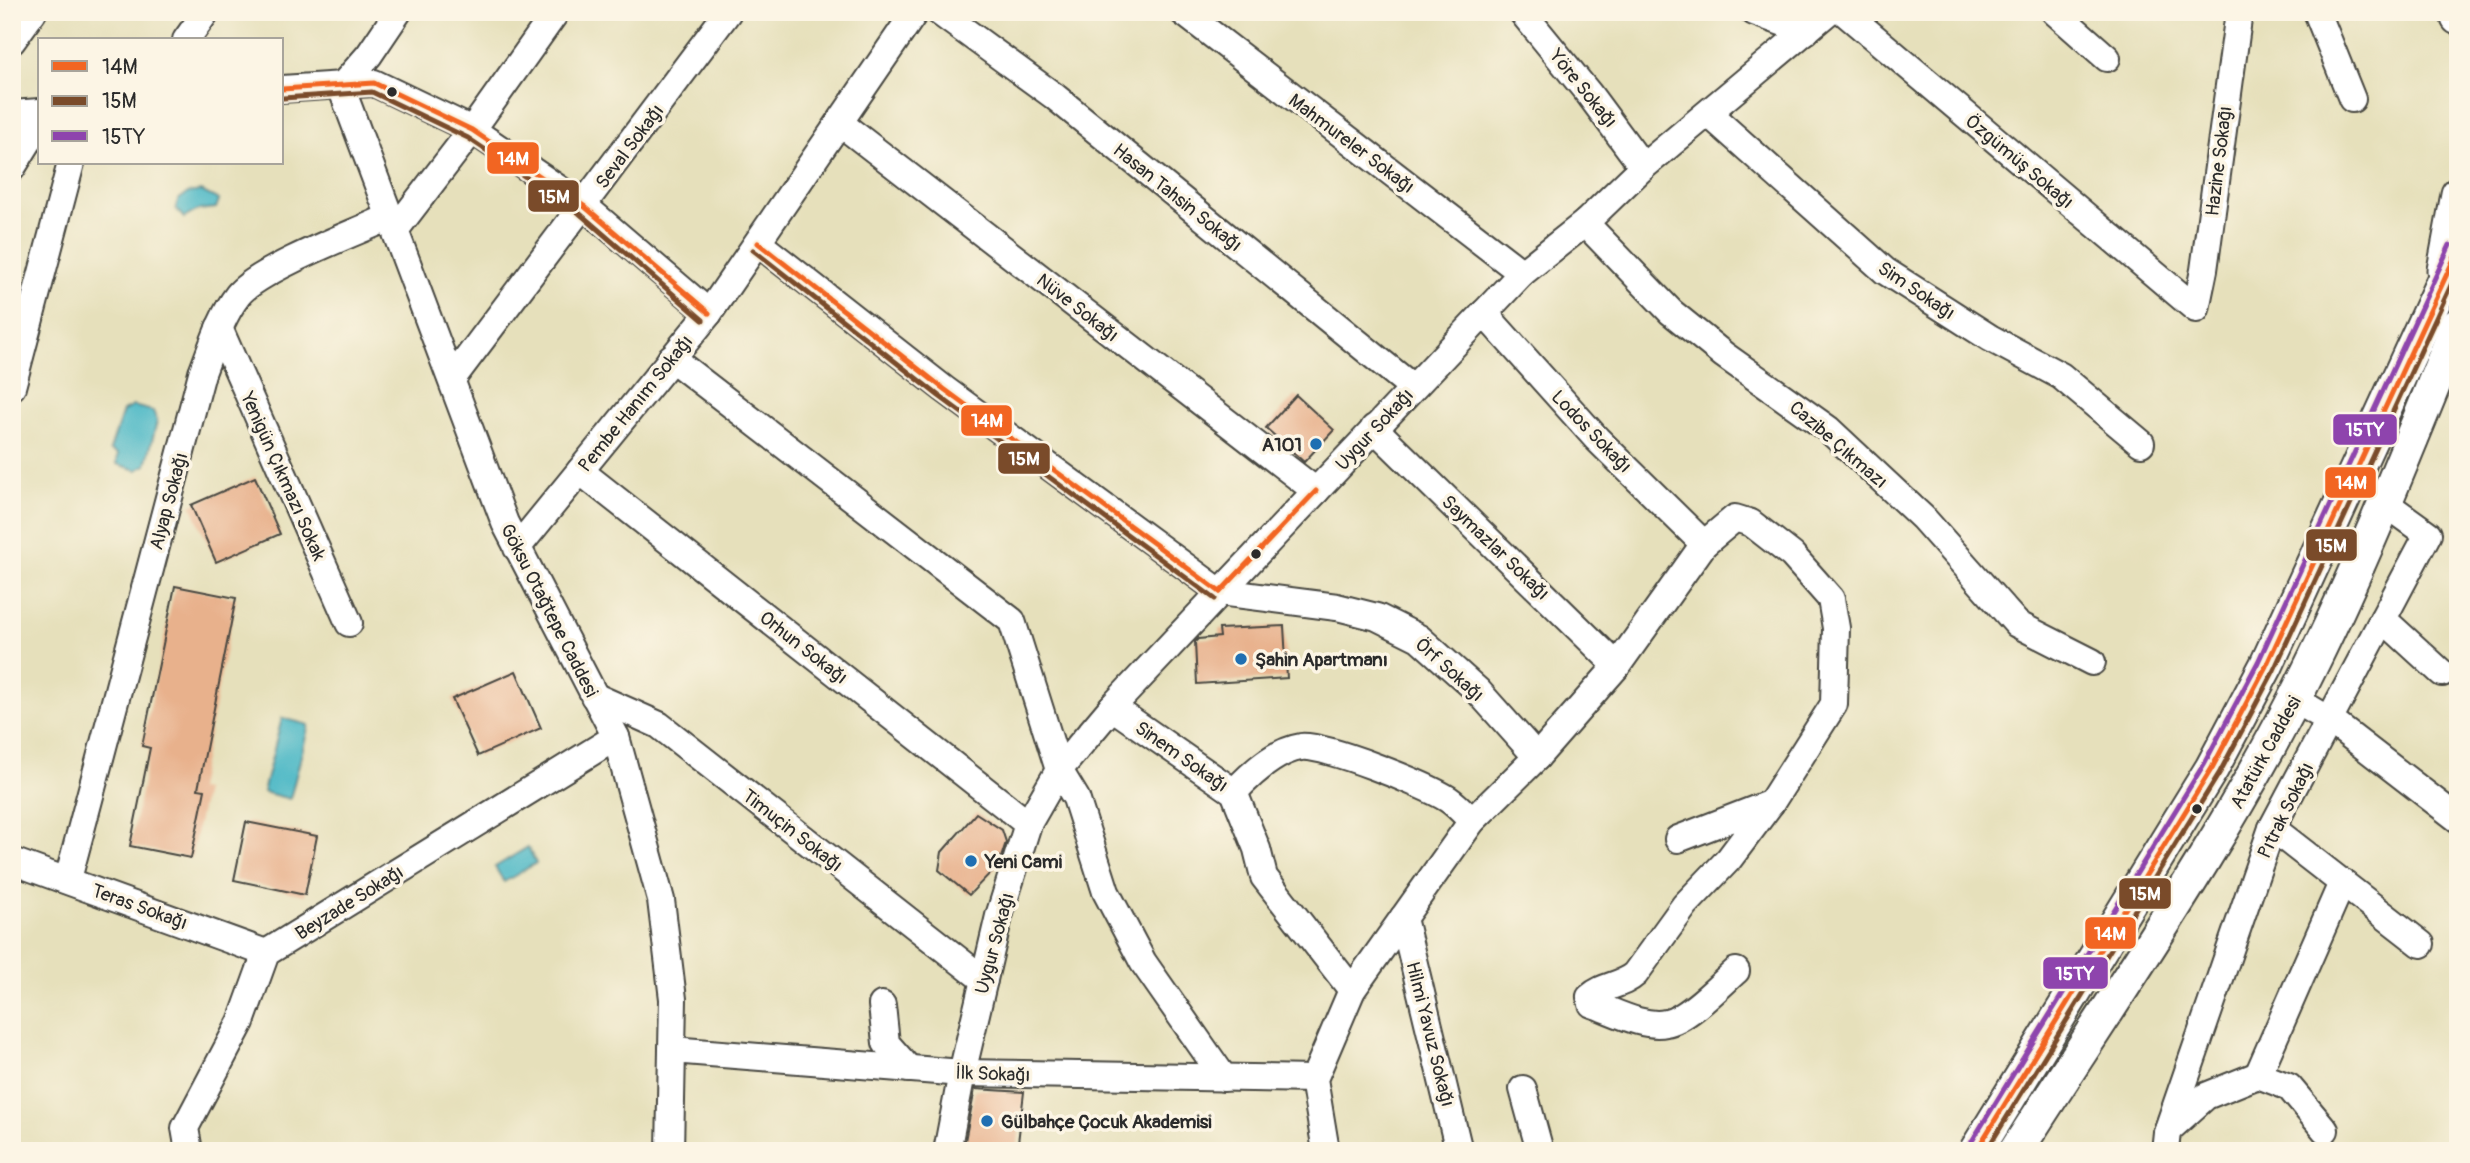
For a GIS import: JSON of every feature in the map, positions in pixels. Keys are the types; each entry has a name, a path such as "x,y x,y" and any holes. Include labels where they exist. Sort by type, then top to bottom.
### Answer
{"main road":[{"path":"2457,12 2458,18"},
{"path":"2442,288 2458,194"},
{"name":"Atatürk Caddesi","path":"1976,1151 2212,768 2286,625 2458,249"},
{"name":"Atatürk Caddesi","path":"2016,1151 2226,824 2294,699 2385,503 2458,325"}],"street":[{"path":"12,41 33,12"},
{"path":"187,38 206,12"},
{"path":"341,87 369,55 398,12"},
{"path":"393,223 472,130 556,12"},
{"name":"Seval Sokağı","path":"452,379 728,12"},
{"name":"Pembe Hanım Sokağı","path":"517,548 709,313 915,12"},
{"name":"Hasan Tahsin Sokağı","path":"939,12 1054,96 1412,387"},
{"name":"Mahmureler Sokağı","path":"1182,12 1522,273"},
{"name":"Yöre Sokağı","path":"1522,12 1589,94 1643,167"},
{"path":"1754,12 1806,31"},
{"name":"Uygur Sokağı","path":"947,1151 962,1073 999,916 1028,824 1059,770 1112,706 1522,273 1585,223 1643,167 1828,12"},
{"name":"Özgümüş Sokağı","path":"1844,12 2196,309"},
{"path":"2054,12 2107,58"},
{"name":"Hazine Sokaḡı","path":"2196,309 2204,270 2239,12"},
{"path":"2317,12 2352,99"},
{"path":"284,89 374,83 472,130 584,206 709,313"},
{"name":"Göksu Otağtepe Caddesi","path":"341,87 505,523 616,737 661,900 673,999 670,1151"},
{"path":"12,114 38,112"},
{"name":"Sim Sokağı","path":"1709,114 1885,271 1990,338 2061,376 2141,443"},
{"name":"Nüve Sokağı","path":"841,123 1316,491"},
{"path":"12,168 38,126"},
{"path":"12,387 71,164"},
{"name":"Alyap Sokağı","path":"68,879 202,373 219,328 239,293 275,269 393,223"},
{"name":"Cazibe Çıkmazı","path":"1585,223 1671,312 1724,355 1828,429 1923,518 2017,624 2092,662"},
{"path":"758,243 944,389 1220,592"},
{"name":"Lodos Sokağı","path":"1484,313 1597,439 1704,544"},
{"name":"Yenigün Çıkmazı Sokak","path":"219,328 349,624"},
{"path":"671,358 1012,621 1059,770 1076,798 1106,892 1143,962 1224,1078"},
{"name":"Saymazlar Sokağı","path":"1374,428 1617,666"},
{"name":"Orhun Sokağı","path":"580,471 1028,824"},
{"name":"Pıtrak Sokağı","path":"2166,1141 2272,828 2428,534 2385,503"},
{"path":"1326,1151 1314,1080 1352,990 1472,821 1537,757 1617,666 1704,544 1735,518 1751,523 1792,555 1831,599 1836,628 1833,704 1771,803 1730,859 1685,905 1635,974 1629,980 1597,990 1590,997 1592,1004 1640,1021 1666,1023 1686,1013 1737,971"},
{"name":"Örf Sokağı","path":"1220,592 1337,607 1377,618 1419,638 1478,691 1537,757"},
{"path":"2384,619 2442,673"},
{"name":"Timuçin Sokağı","path":"594,696 659,725 984,979"},
{"path":"2294,699 2331,721 2458,819"},
{"name":"Sinem Sokağı","path":"1112,706 1234,792 1258,849 1264,877 1352,990"},
{"name":"Beyzade Sokağı","path":"266,953 616,737"},
{"path":"1234,792 1266,763 1300,747 1323,750 1427,787 1451,801 1472,821"},
{"path":"1678,839 1771,803"},
{"path":"2272,828 2421,944"},
{"name":"Teras Sokağı","path":"12,861 68,879 266,953"},
{"path":"2258,1075 2342,883"},
{"name":"Hilmi Yavuz Sokağı","path":"1403,918 1459,1151"},
{"path":"189,1151 185,1128 241,1022 266,953"},
{"path":"882,1005 886,1043 909,1069"},
{"name":"İlk Sokağı","path":"672,1050 962,1073 1314,1080"},
{"path":"2166,1141 2206,1096 2258,1075 2289,1087 2325,1130"},
{"path":"1523,1089 1540,1151"}],"water":[{"path":"201,191 219,200 216,208 198,210 184,218 176,209 178,200 188,193"},
{"path":"133,406 153,411 157,421 146,465 137,470 117,464 118,454 110,450 123,411"},
{"path":"282,718 309,725 290,799 263,792"},
{"path":"528,847 536,863 504,882 495,867"}],"building":[{"path":"1296,395 1334,430 1304,462 1266,428"},
{"path":"255,477 280,534 216,562 191,505"},
{"path":"175,586 236,598 198,789 205,790 191,858 130,846 150,748 142,746"},
{"name":"Şahin Apartmanı","path":"1284,626 1287,678 1197,684 1195,642 1198,639 1220,637 1219,629"},
{"path":"516,671 541,728 478,756 452,699"},
{"name":"Yeni Cami","path":"976,813 1002,830 1006,842 999,864 969,895 939,870 942,852"},
{"path":"246,822 317,836 305,895 234,880"},
{"name":"Gülbahçe Çocuk Akademisi","path":"975,1089 1024,1092 1017,1151 963,1151"}],"transit line":[{"name":"14M","path":"284,89 374,83 472,130 584,206 709,313"},
{"name":"15M","path":"284,98 372,92 468,138 579,213 703,320"},
{"name":"14M","path":"758,243 944,389 1220,592"},
{"name":"15TY","path":"1969,1146 2204,764 2258,662 2450,245"},
{"name":"15M","path":"753,250 939,396 1215,599"},
{"name":"14M","path":"1976,1151 2212,768 2266,666 2458,250"},
{"name":"15M","path":"1986,1151 2220,772 2274,670 2458,270"},
{"name":"14M","path":"1220,592 1316,491"}],"place":[{"name":"A101","path":"1316,444"},
{"name":"Şahin Apartmanı","path":"1241,659"},
{"name":"Yeni Cami","path":"971,861"},
{"name":"Gülbahçe Çocuk Akademisi","path":"987,1121"}]}
